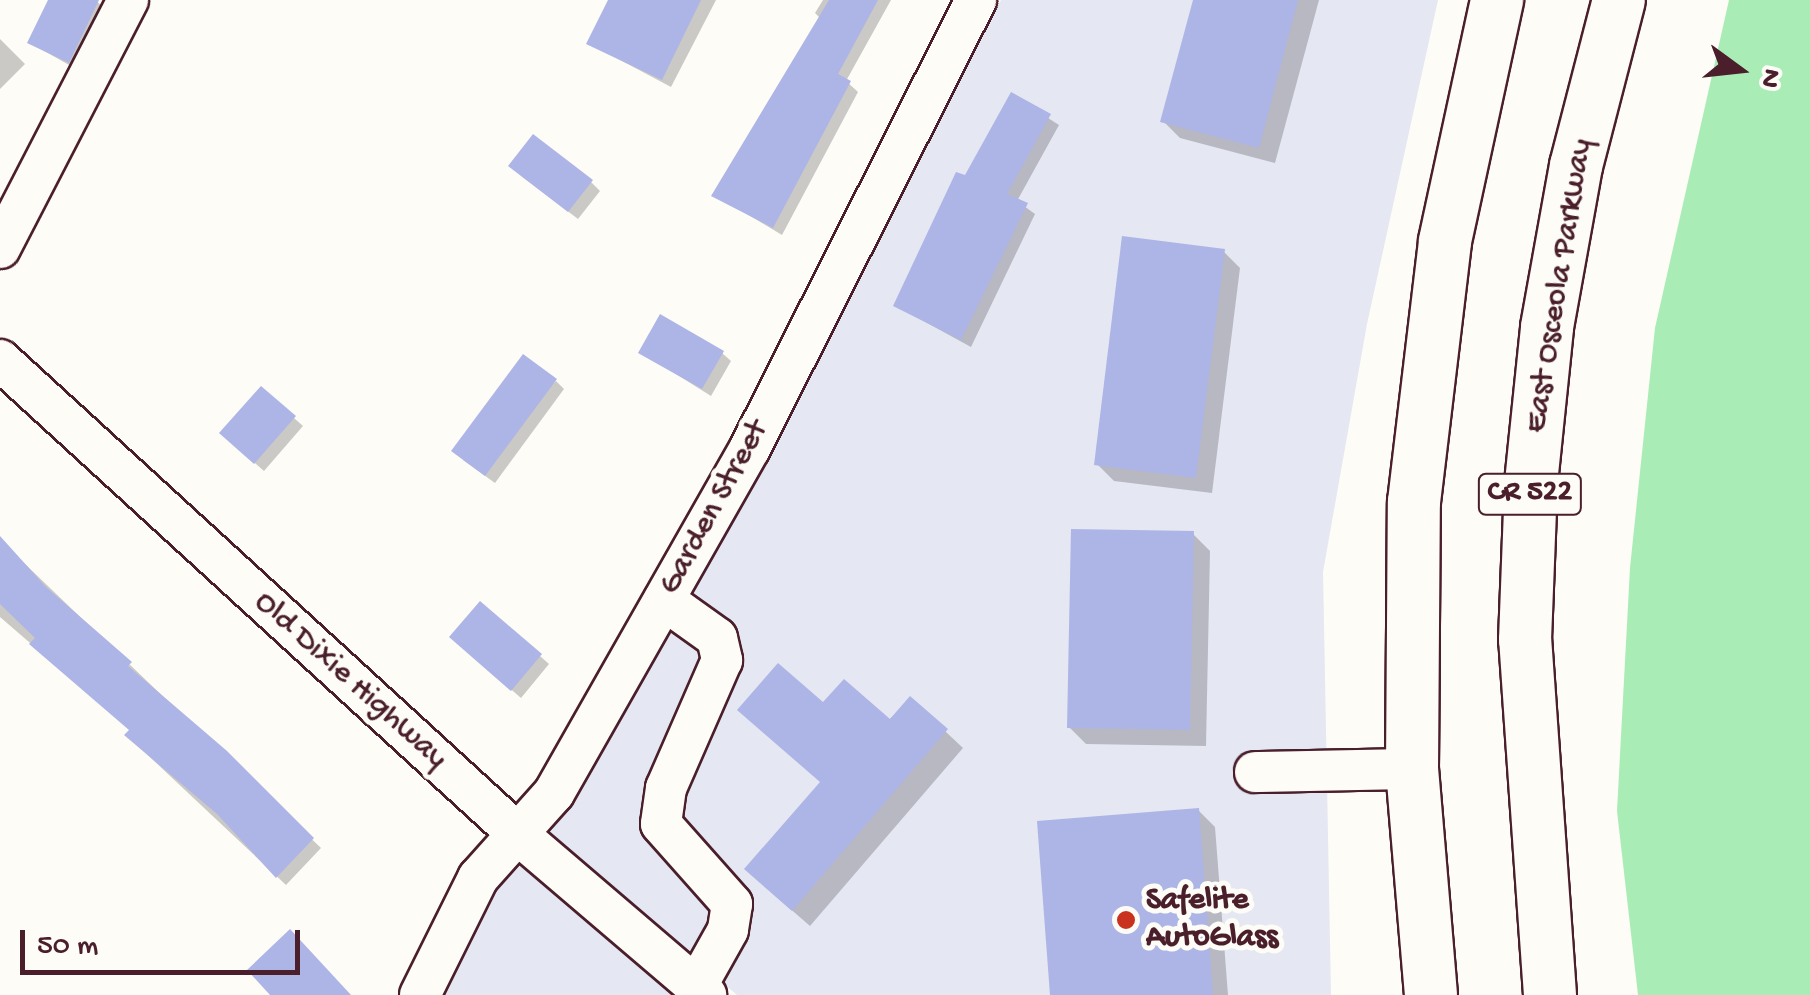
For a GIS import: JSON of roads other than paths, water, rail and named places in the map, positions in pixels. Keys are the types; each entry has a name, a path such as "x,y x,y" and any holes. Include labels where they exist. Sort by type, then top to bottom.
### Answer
{"main road":[{"path":"1431,995 1412,769 1409,631 1423,388 1445,241 1497,0"},
{"name":"East Osceola Parkway","path":"1550,995 1525,640 1531,483 1547,327 1572,184 1619,0"}],"street":[{"path":"0,248 128,0"},
{"name":"Garden Street","path":"420,995 478,878 520,836 554,793 750,448 976,0"},
{"name":"Old Dixie Highway","path":"0,360 520,836 701,991"},
{"path":"664,600 717,638 722,660 666,788 661,824 732,904 728,930 701,991"},
{"path":"1255,772 1412,769"}],"place":[{"name":"Safelite AutoGlass","path":"1126,920"}]}
